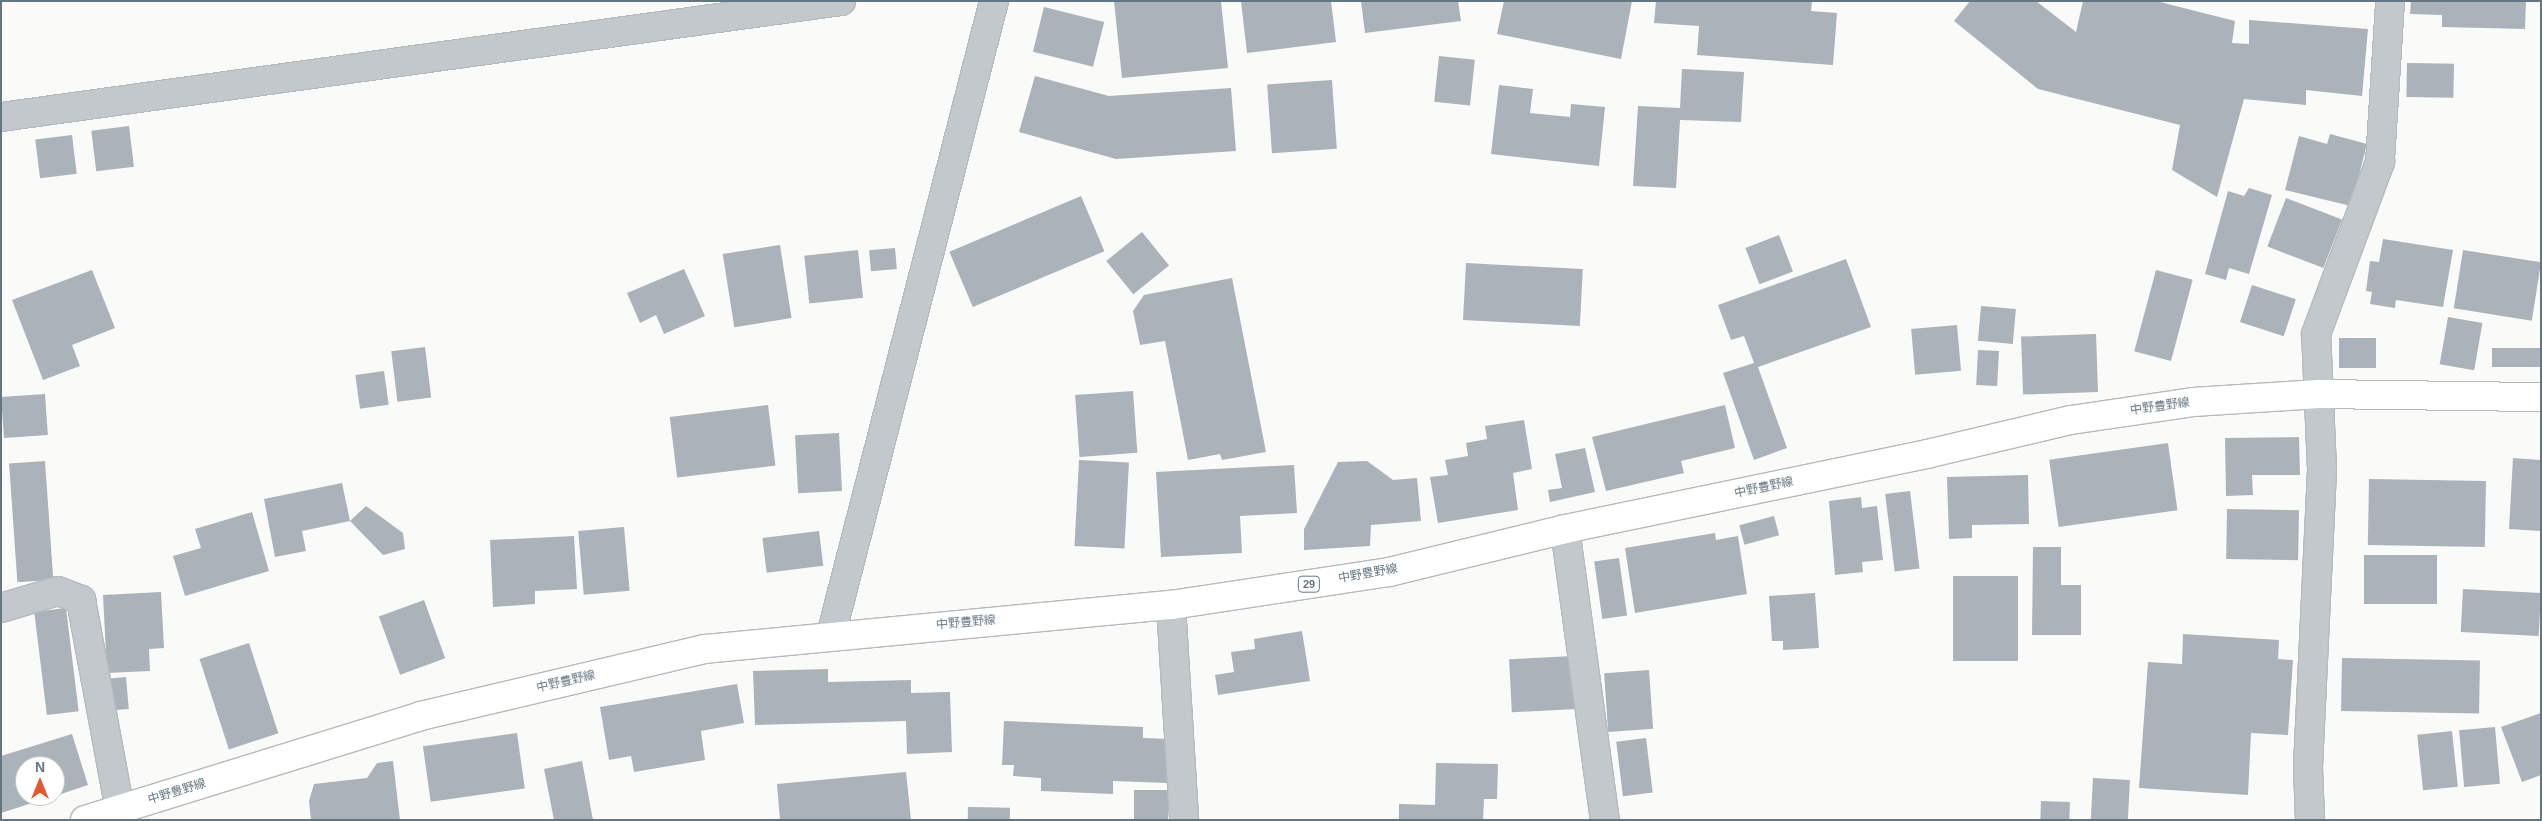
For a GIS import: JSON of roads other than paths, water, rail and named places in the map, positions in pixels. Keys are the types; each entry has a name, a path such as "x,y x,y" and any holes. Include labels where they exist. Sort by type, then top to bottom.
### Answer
{"main road":[{"name":"中野豊野線","path":"85,820 421,716 704,649 831,635 1171,605 1389,572 1565,529 1927,454 2071,420 2193,402 2318,394 2541,397"}],"street":[{"path":"1,117 841,1"},
{"path":"831,635 994,1"},
{"path":"2310,820 2308,767 2322,469 2316,334 2380,162 2390,1"},
{"path":"1565,529 1605,820"},
{"path":"1,608 58,591 81,600 120,810"},
{"path":"1171,605 1184,820"}]}
